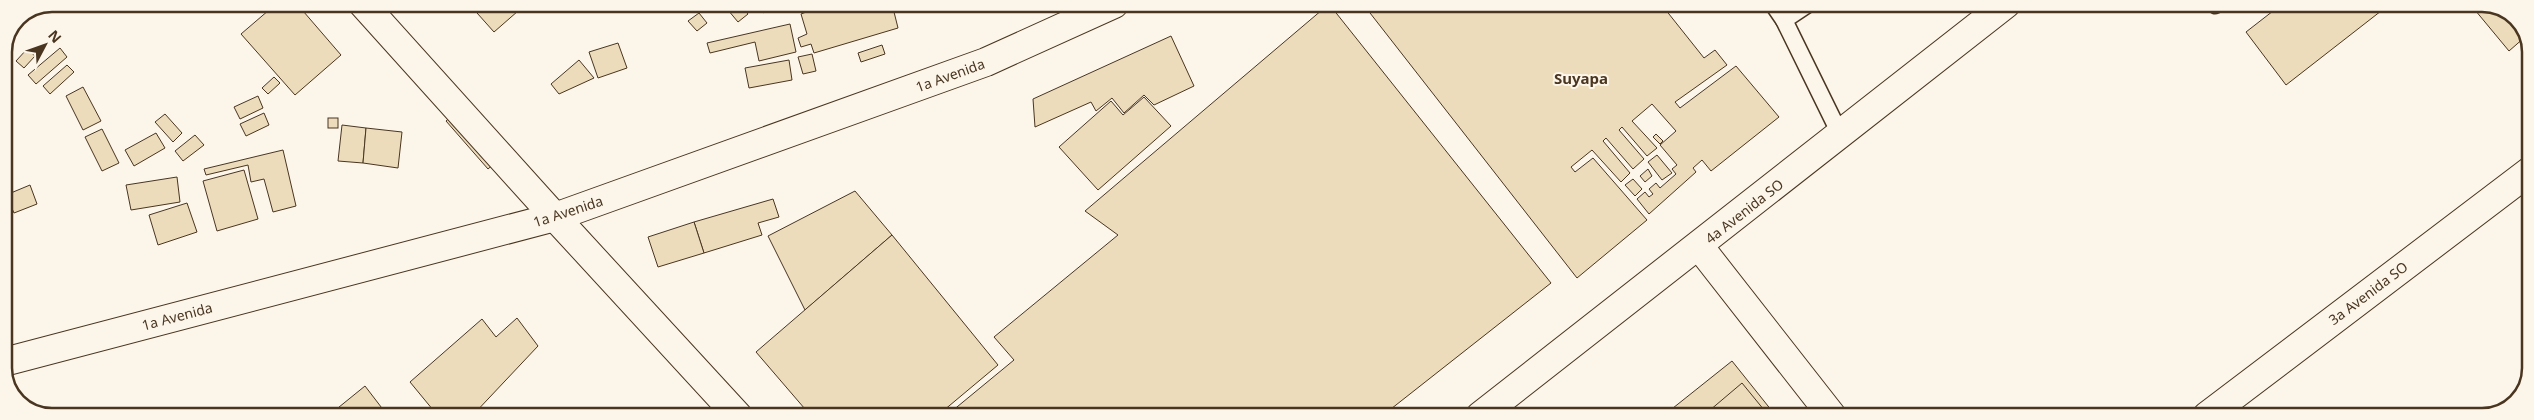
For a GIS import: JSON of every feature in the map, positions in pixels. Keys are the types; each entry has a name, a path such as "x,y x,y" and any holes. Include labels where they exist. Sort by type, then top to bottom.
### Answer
{"street":[{"path":"370,12 730,407"},
{"name":"1a Avenida","path":"13,360 555,217 986,62 1095,12"},
{"name":"4a Avenida SO","path":"1491,408 1995,13"},
{"name":"3a Avenida SO","path":"2218,408 2521,178"},
{"path":"1699,246 1826,408"}],"lane":[{"path":"1779,13 1840,134"},
{"path":"1784,20 1795,13"}],"building":[{"path":"267,12 304,12 341,55 295,95 241,34"},
{"path":"476,12 517,12 494,32"},
{"path":"730,12 747,12 748,14 738,22"},
{"path":"805,12 894,12 898,28 814,53 811,44 801,47 798,38 807,34 801,14"},
{"path":"699,13 707,23 697,31 688,21"},
{"path":"1319,13 1336,13 1551,283 1393,408 956,407 1014,360 994,337 1118,235 1085,211"},
{"path":"1370,13 1668,13 1704,58 1715,50 1727,65 1675,102 1680,108 1736,66 1779,117 1711,171 1702,160 1693,168 1696,172 1649,214 1637,199 1645,192 1649,197 1653,194 1649,189 1656,183 1660,188 1676,174 1672,169 1677,165 1660,145 1676,131 1652,104 1632,121 1657,148 1647,156 1622,127 1619,130 1644,159 1633,169 1606,138 1603,141 1630,173 1621,182 1592,150 1571,167 1575,172 1593,158 1647,220 1577,278"},
{"path":"2271,13 2379,13 2286,85 2246,32"},
{"path":"2477,13 2492,14 2512,26 2520,42 2509,51"},
{"path":"790,24 796,52 759,61 755,42 710,53 707,43"},
{"path":"1171,36 1194,86 1154,105 1144,95 1124,113 1112,98 1096,111 1091,102 1035,127 1033,99"},
{"path":"618,43 627,68 598,78 589,52"},
{"path":"882,45 885,54 861,62 858,53"},
{"path":"60,48 67,57 36,84 28,75"},
{"path":"27,49 35,56 24,68 16,61"},
{"path":"812,54 816,71 803,74 798,57"},
{"path":"579,60 594,78 559,94 551,84"},
{"path":"789,60 792,80 749,88 745,68"},
{"path":"67,65 74,72 50,94 43,86"},
{"path":"274,77 280,83 268,94 262,88"},
{"path":"83,87 101,121 83,130 66,96"},
{"path":"258,96 263,108 240,119 234,107"},
{"path":"1144,97 1171,126 1098,190 1059,147 1111,101 1123,115"},
{"path":"264,113 269,125 246,136 240,124"},
{"path":"455,113 497,161 488,169 446,121"},
{"path":"165,114 182,133 173,142 155,122"},
{"path":"328,118 338,118 338,128 328,128"},
{"path":"342,125 366,128 363,163 338,161"},
{"path":"366,128 402,132 398,168 363,163"},
{"path":"102,129 119,163 102,171 85,137"},
{"path":"156,133 165,148 134,166 125,150"},
{"path":"1656,134 1663,141 1660,144 1653,137"},
{"path":"195,135 204,145 183,161 175,151"},
{"path":"283,150 296,206 273,212 264,179 251,182 248,165 206,175 204,169"},
{"path":"1657,155 1672,173 1662,180 1648,162"},
{"path":"1648,169 1652,176 1645,182 1640,176"},
{"path":"244,170 258,219 217,231 203,181"},
{"path":"177,177 180,202 131,210 126,185"},
{"path":"1633,179 1642,189 1635,196 1625,185"},
{"path":"30,185 37,204 14,213 12,192"},
{"path":"855,191 892,235 805,310 768,236"},
{"path":"773,199 779,217 758,223 762,235 704,253 694,222"},
{"path":"187,203 197,232 158,245 149,215"},
{"path":"694,222 704,253 658,267 648,237"},
{"path":"892,235 998,365 947,407 804,407 756,352"},
{"path":"517,318 538,346 480,407 431,407 410,382 482,319 496,337"},
{"path":"1732,361 1769,408 1673,408"},
{"path":"1742,383 1762,408 1713,408"},
{"path":"365,386 381,407 339,407"}],"district":[{"name":"Suyapa","path":"1581,78"}]}
